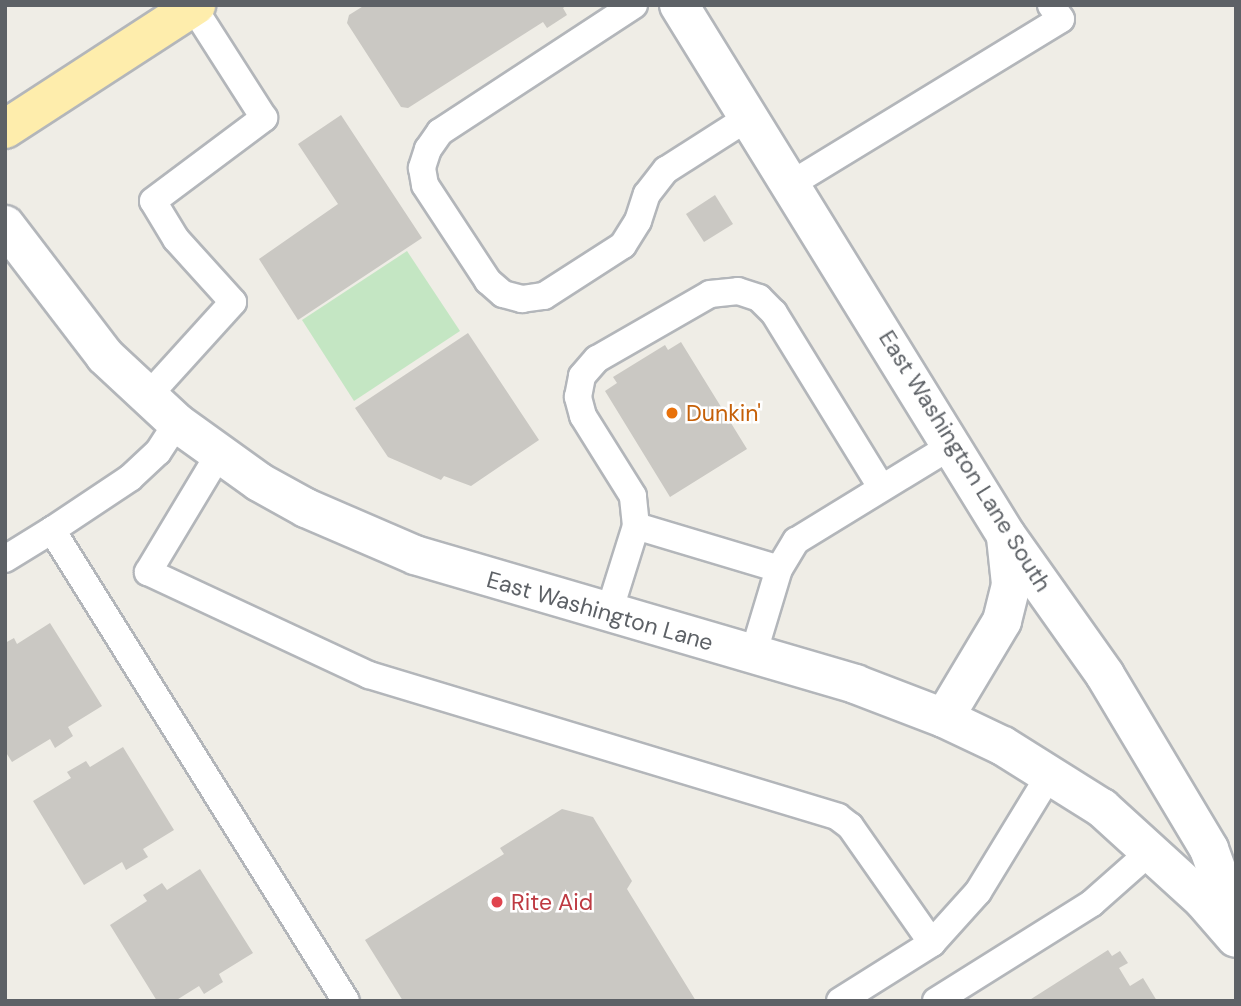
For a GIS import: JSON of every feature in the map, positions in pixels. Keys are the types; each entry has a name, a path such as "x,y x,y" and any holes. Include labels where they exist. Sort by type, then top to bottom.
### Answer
{"main road":[{"name":"East Washington Lane South","path":"679,5 954,444 1006,535 1105,675 1209,849 1236,923"},
{"path":"5,129 194,6"},
{"name":"East Washington Lane","path":"5,225 68,312 147,397 219,454 306,508 353,530 448,566 855,684 944,718 1051,775 1101,808 1152,850 1236,938"},
{"path":"944,718 1002,621 1011,584 1006,535"}],"lane":[{"path":"634,5 440,132 428,149 422,168 425,185 488,281 503,294 522,299 544,296 623,245 638,222 647,194 666,170 749,117"},
{"path":"147,397 233,302 176,239 153,201 264,118 194,6"},
{"path":"791,184 1064,10"},
{"path":"608,612 636,526 633,496 583,416 578,397 582,376 597,359 710,294 738,291 759,298 774,313 881,487"},
{"path":"5,559 130,478 158,452 177,423"},
{"path":"753,655 779,569 796,541 954,444"},
{"path":"219,454 148,572 369,676 838,817 850,826 932,943"},
{"path":"636,526 779,569"},
{"path":"52,530 345,1001"},
{"path":"840,1001 932,943 972,900 1051,775"},
{"path":"936,1001 1092,903 1152,850"}],"green space":[{"path":"407,251 460,331 354,401 302,320"}],"building":[{"path":"365,5 567,5 563,8 567,15 547,28 543,22 408,108 401,107 347,23 349,15"},
{"path":"341,115 422,238 298,320 259,259 338,204 298,144"},
{"path":"715,195 733,224 704,242 686,214"},
{"path":"468,333 539,440 471,486 444,476 441,480 388,457 355,408"},
{"path":"681,342 747,449 670,497 605,391 617,383 613,377 665,345 668,350"},
{"path":"50,623 102,706 68,727 73,736 55,748 50,739 12,762 5,751 5,643 14,638 17,644"},
{"path":"123,747 174,830 143,849 148,857 126,870 122,862 84,885 33,801 71,778 67,772 86,761 90,767"},
{"path":"562,809 593,817 632,881 627,889 696,1001 403,1001 365,940 504,854 500,848"},
{"path":"200,869 253,953 219,974 223,982 204,994 199,986 175,1001 157,1001 110,925 147,901 143,895 162,883 167,890"},
{"path":"1108,950 1112,956 1120,951 1128,963 1119,968 1130,986 1143,978 1157,1001 1028,1001"}],"place":[{"name":"Dunkin'","path":"672,413"},
{"name":"Rite Aid","path":"497,902"}]}
